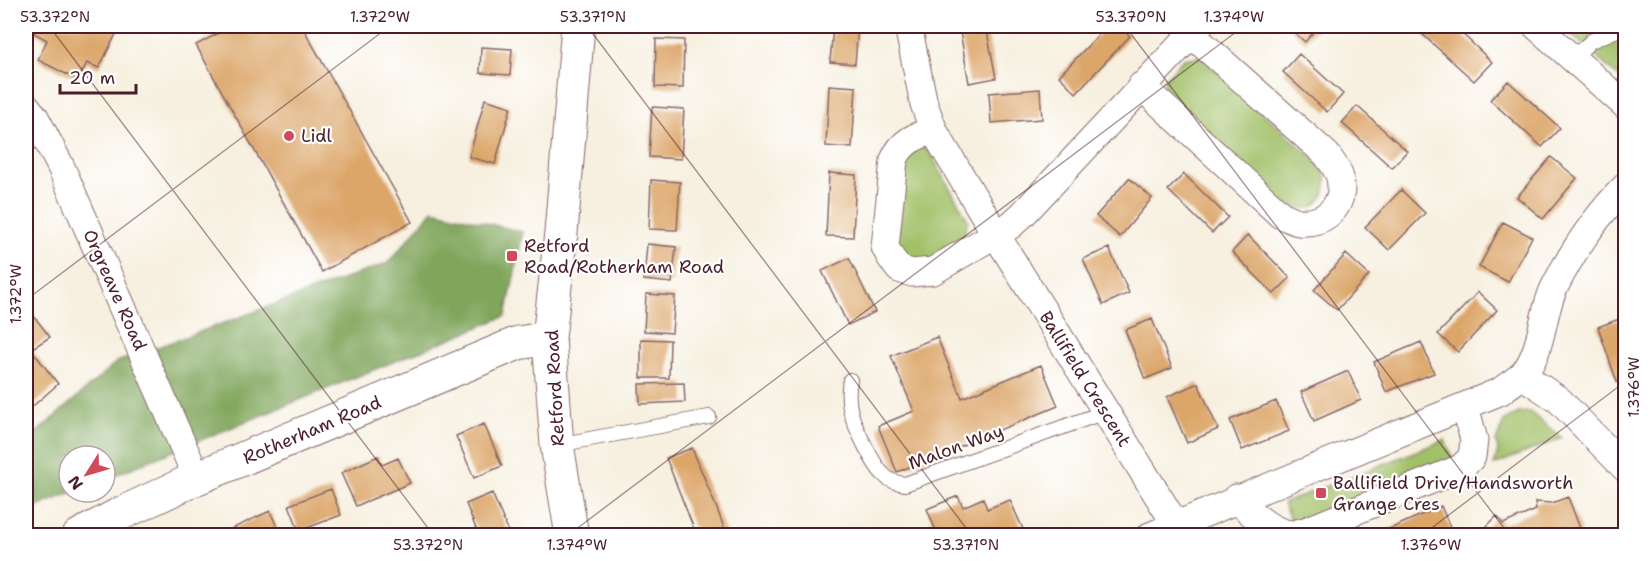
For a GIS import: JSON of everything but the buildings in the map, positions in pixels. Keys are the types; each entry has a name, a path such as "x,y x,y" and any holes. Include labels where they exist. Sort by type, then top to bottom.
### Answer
{"main road":[{"name":"Retford Road","path":"572,536 556,445 549,338 561,233 578,26"},
{"name":"Rotherham Road","path":"79,536 196,478 518,343 549,338"}],"street":[{"name":"Ballifield Crescent","path":"908,26 924,104 934,131 1176,525"},
{"path":"1536,26 1626,106"},
{"path":"934,131 923,133 907,141 898,150 894,160 885,247 899,269 912,273 933,271 1011,225 1023,214 1141,86 1195,30 1326,154 1336,167 1340,179 1341,195 1336,208 1327,216 1314,222 1297,222 1281,215 1141,86"},
{"name":"Orgreave Road","path":"26,106 35,117 61,167 196,478"},
{"path":"1149,536 1236,498 1501,391 1522,375 1534,357 1553,291 1570,257 1601,211 1626,186"},
{"path":"1522,375 1559,400 1626,469"},
{"path":"1236,498 1255,525 1291,534 1308,530 1461,468 1472,457 1474,440 1465,406"}],"lane":[{"path":"1572,59 1591,41 1626,26"},
{"name":"Malon Way","path":"850,380 848,395 851,414 873,462 884,476 896,483 905,484 1105,412"},
{"path":"556,445 709,417"}],"green space":[{"path":"1562,26 1625,26 1625,83"},
{"path":"1200,56 1314,159 1326,177 1324,194 1315,205 1304,209 1279,200 1166,95 1164,80 1183,59"},
{"path":"917,147 928,149 968,220 962,243 928,265 903,260 896,246 905,158"},
{"path":"433,210 523,232 506,316 117,474 117,444 57,444 57,499 37,507 26,517 26,442 117,362 388,263"},
{"path":"1530,412 1562,438 1494,465 1498,451 1496,441 1504,421 1519,413"},
{"path":"1445,440 1454,461 1292,524 1283,503"}],"place":[{"name":"Lidl","path":"289,136"},
{"name":"Retford Road/Rotherham Road","path":"512,256"},
{"name":"Ballifield Drive/Handsworth Grange Cres","path":"1321,493"}]}
